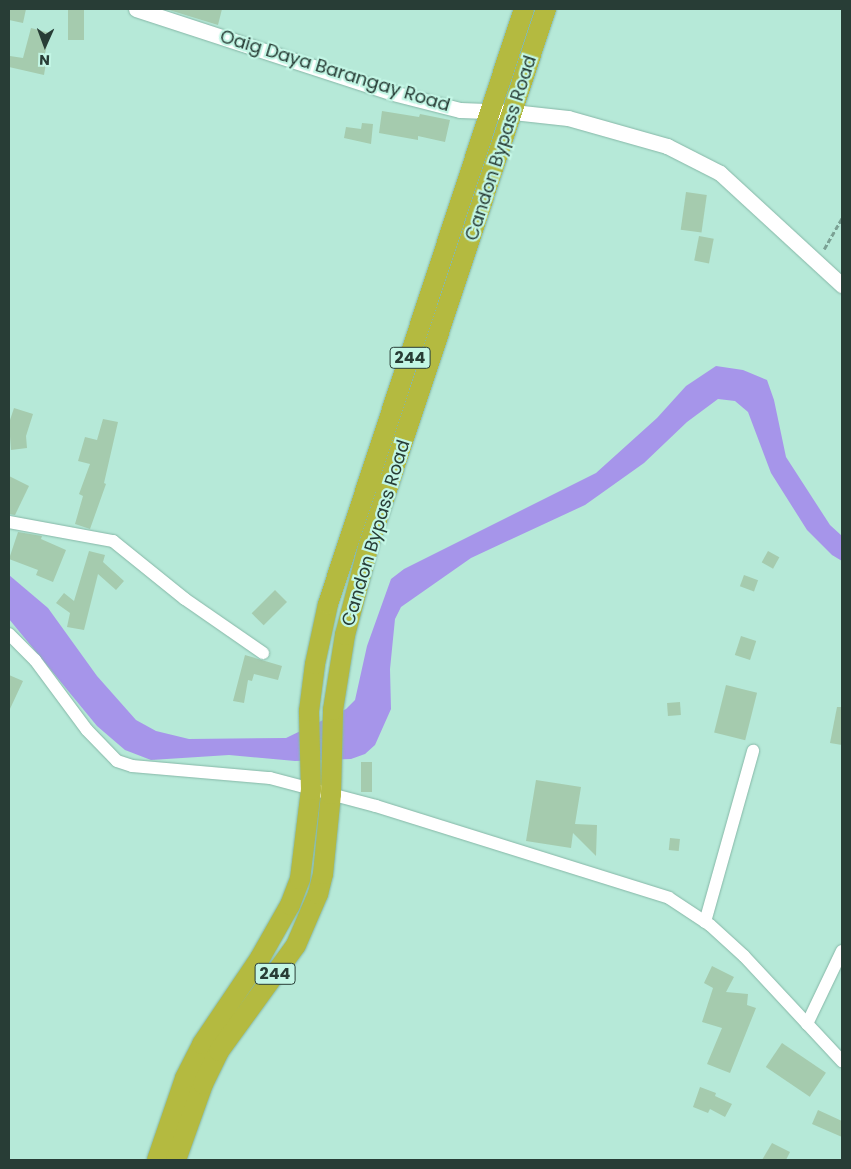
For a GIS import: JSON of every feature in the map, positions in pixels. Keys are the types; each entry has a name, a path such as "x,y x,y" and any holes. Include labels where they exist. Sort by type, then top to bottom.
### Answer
{"highway":[{"name":"Candon Bypass Road","path":"176,1160 203,1084 219,1051 288,958 312,910 323,874 318,786 309,711 315,664 328,604 524,9"},
{"name":"Candon Bypass Road","path":"157,1160 185,1078 202,1044 260,958 290,905 303,863 318,786 332,773 333,710 345,636 369,544 546,9"}],"street":[{"name":"Oaig Daya Barangay Road","path":"136,9 393,93 460,110 513,112 568,118 605,127 666,146 700,161 720,173 842,285"},
{"path":"9,522 113,541 185,599 263,653"},
{"path":"9,634 35,660 86,730 117,762 132,766 270,778 318,786 653,893 680,905 705,922 744,956 842,1061"},
{"path":"705,922 753,751"},
{"path":"807,1024 842,951"}],"path":[{"path":"817,261 842,218"}],"shaded area":[{"path":"716,366 743,370 767,380 774,400 786,457 830,525 842,536 842,561 832,555 807,530 771,473 748,412 735,401 718,399 687,422 644,463 585,505 471,558 401,607 395,619 390,669 391,709 375,745 365,754 351,759 295,761 229,755 151,760 125,750 97,726 9,619 9,575 48,608 97,676 136,720 156,731 189,739 286,738 346,709 355,700 367,646 391,579 404,569 596,473 657,418 686,386"}],"building":[{"path":"9,9 26,9 23,23 9,20"},
{"path":"68,9 84,9 84,40 68,40"},
{"path":"166,9 222,9 218,25"},
{"path":"31,28 50,33 43,62 46,63 44,75 9,67 10,56 23,58"},
{"path":"382,111 419,117 420,114 450,120 445,142 418,136 418,140 379,133"},
{"path":"362,123 373,124 371,144 344,138 346,127 361,129"},
{"path":"686,192 707,195 702,233 681,230"},
{"path":"699,236 714,239 709,263 694,261"},
{"path":"14,408 33,414 26,436 27,448 11,450 9,423"},
{"path":"103,419 118,422 104,483 106,484 90,529 75,524 83,496 79,494 90,464 78,461 85,437 97,440"},
{"path":"9,476 29,486 15,515 9,514"},
{"path":"18,532 42,536 41,539 66,550 53,582 36,575 38,570 9,559"},
{"path":"89,551 105,555 103,562 124,581 116,590 98,574 84,630 67,627 70,613 56,603 64,593 74,601"},
{"path":"768,551 779,557 773,569 762,562"},
{"path":"744,575 758,580 754,591 740,586"},
{"path":"275,590 287,602 264,625 252,613"},
{"path":"741,636 756,641 750,660 735,655"},
{"path":"245,655 282,666 278,680 254,674 252,681 248,680 244,703 233,701"},
{"path":"9,675 23,681 9,711"},
{"path":"726,685 757,693 745,740 714,733"},
{"path":"680,702 681,715 668,716 667,703"},
{"path":"837,707 842,707 842,745 830,743"},
{"path":"361,762 372,762 372,792 361,792"},
{"path":"536,780 581,787 575,824 597,825 596,856 573,833 571,848 526,841"},
{"path":"670,838 680,839 679,851 669,850"},
{"path":"712,966 734,977 726,992 748,994 747,1005 756,1008 730,1073 707,1064 722,1028 702,1022 713,988 704,983"},
{"path":"782,1043 826,1073 810,1097 766,1067"},
{"path":"700,1087 716,1093 715,1096 732,1104 725,1117 710,1109 708,1113 693,1107"},
{"path":"818,1110 842,1121 842,1137 812,1124"},
{"path":"772,1143 790,1152 786,1160 762,1160"}]}
